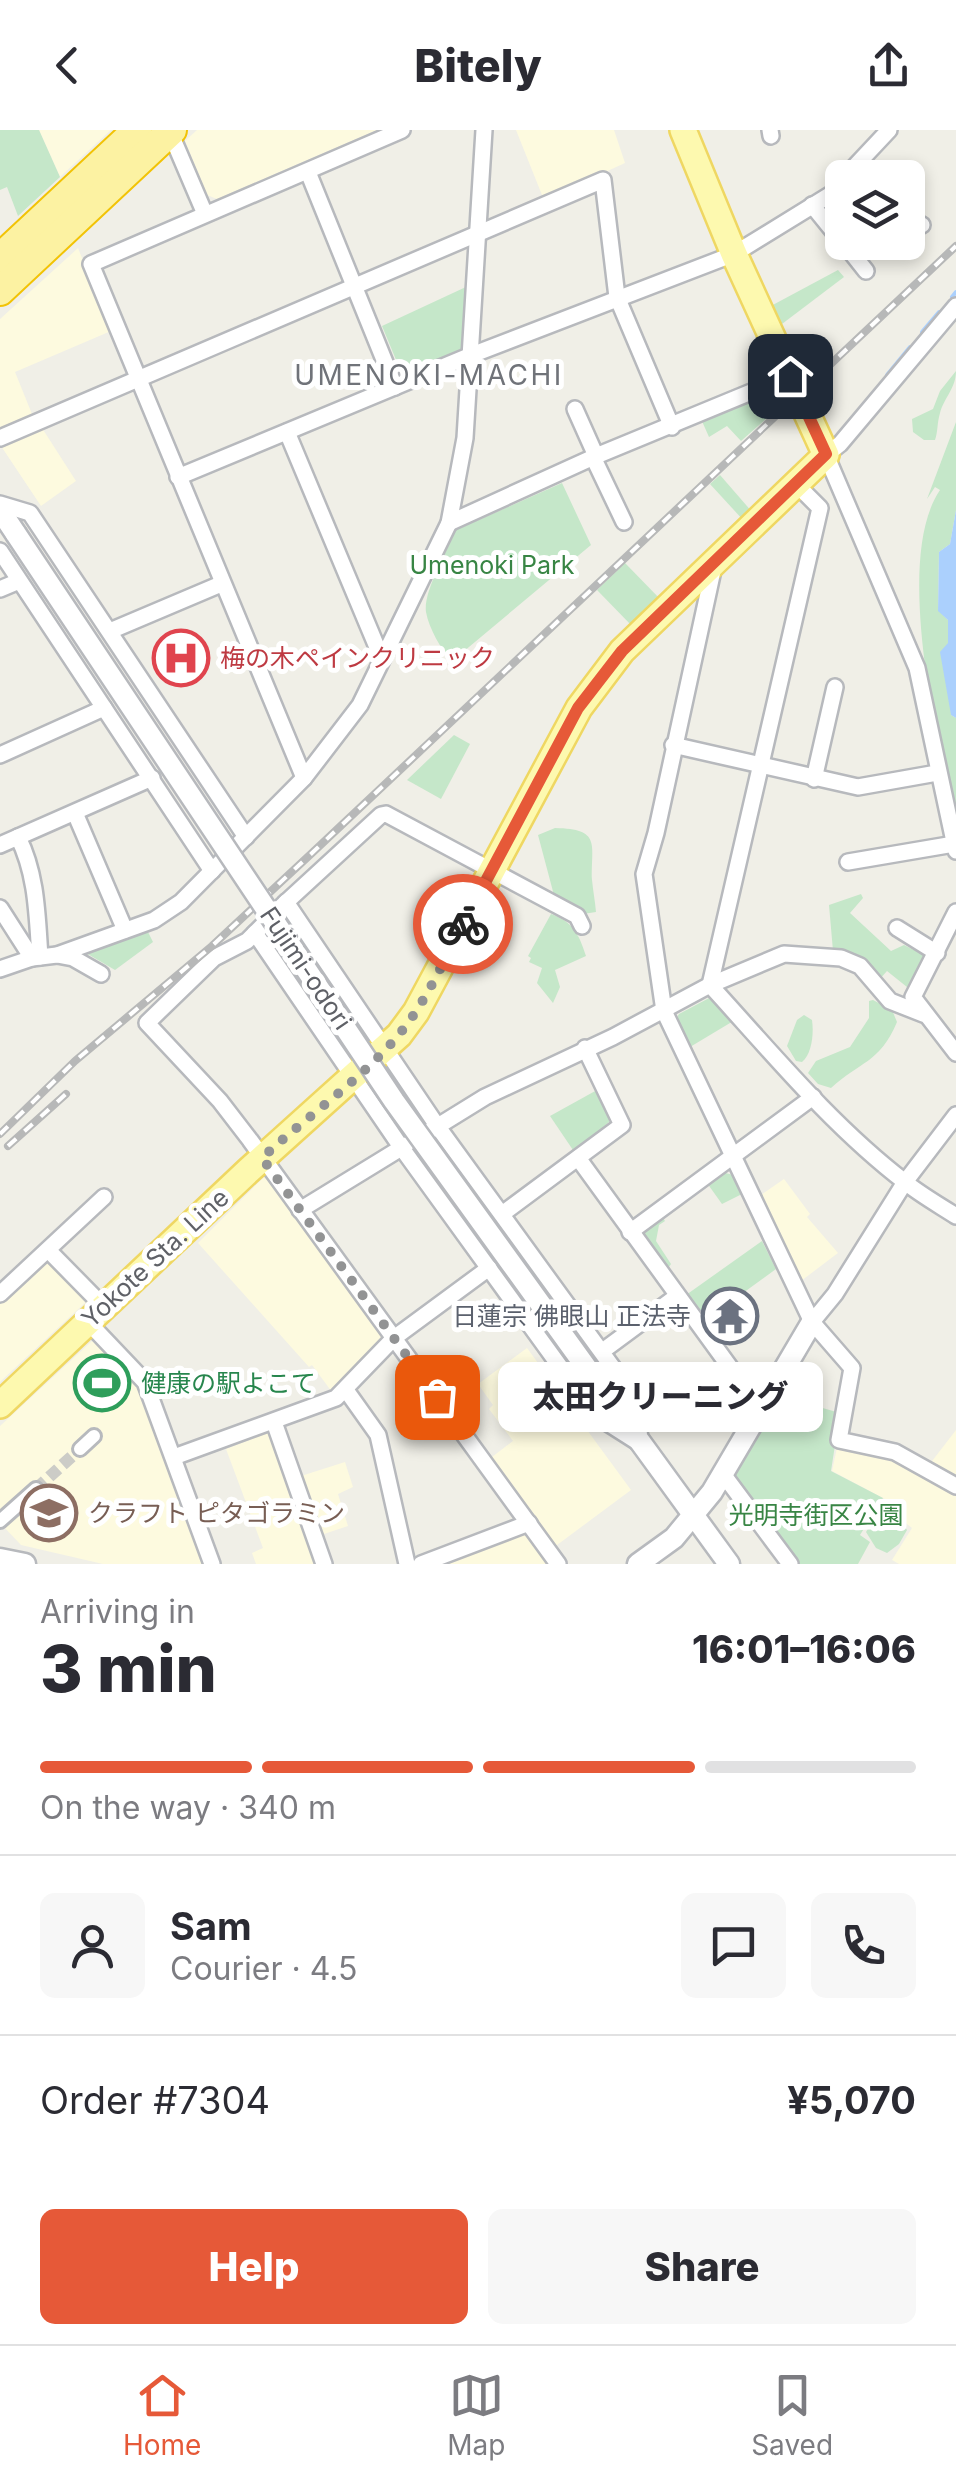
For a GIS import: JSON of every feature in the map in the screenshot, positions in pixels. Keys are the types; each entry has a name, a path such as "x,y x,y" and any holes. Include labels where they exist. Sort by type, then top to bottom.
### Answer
{"highway":[{"path":"0,258 137,130"},
{"path":"0,290 171,131"}],"main road":[{"path":"684,130 734,254 826,454"},
{"name":"Yokote Sta. Line","path":"0,1405 262,1158 386,1048 416,1012 578,708 622,651 826,454"}],"street":[{"path":"304,778 91,264 402,130"},
{"path":"0,968 154,920 181,902 304,778 360,705 449,522 465,438 484,130"},
{"path":"171,131 206,214"},
{"path":"859,160 882,132"},
{"path":"308,172 395,387"},
{"path":"0,438 603,180 617,297 672,427"},
{"path":"178,477 469,356 734,254 825,197"},
{"path":"812,206 825,221"},
{"path":"857,260 866,271"},
{"path":"826,454 840,444 956,306"},
{"path":"449,522 790,376"},
{"path":"576,409 624,522"},
{"path":"287,432 382,659"},
{"path":"710,985 830,478 826,454"},
{"path":"826,454 918,668 955,848 848,862"},
{"path":"797,485 820,508"},
{"path":"0,507 30,513 246,836"},
{"name":"Fujimi-odori","path":"0,507 394,1101 729,1564"},
{"path":"0,551 212,871"},
{"path":"715,562 644,874 664,1011 812,1322 852,1368 839,1440 895,1452 956,1486"},
{"path":"0,589 19,580"},
{"path":"110,631 221,584"},
{"path":"814,779 835,687"},
{"path":"0,754 104,708"},
{"path":"673,745 814,779 871,787 937,773"},
{"path":"0,845 152,778"},
{"path":"76,813 125,930"},
{"path":"558,1564 220,1101 148,1023 214,958 256,933 381,815 422,832 577,916 582,926"},
{"path":"18,837 34,878 43,957"},
{"path":"256,933 401,1148 595,1415 639,1442 640,1405 438,1126 286,902"},
{"path":"0,908 43,957 73,958 102,974"},
{"path":"956,912 913,997 956,1053"},
{"path":"897,928 937,952"},
{"path":"300,1210 485,1097 710,985 784,954 822,954 860,966 890,1001 923,1014"},
{"path":"710,985 813,1097 905,1182 956,1216"},
{"path":"502,1214 622,1125 585,1048"},
{"path":"630,1232 813,1097"},
{"path":"638,1564 674,1538 694,1516 812,1322 832,1298 905,1182 956,1115"},
{"path":"578,1158 760,1410"},
{"path":"0,1294 104,1197"},
{"path":"48,1250 146,1382 212,1564"},
{"path":"174,1457 336,1398 394,1338 489,1268"},
{"path":"608,1346 676,1296"},
{"path":"346,1390 378,1435 407,1564"},
{"path":"274,1422 324,1564"},
{"path":"80,1449 94,1436"},
{"path":"723,1474 790,1564"},
{"path":"0,1521 36,1489"},
{"path":"420,1564 529,1524"},
{"path":"0,1559 25,1564"}],"shaded area":[{"path":"39,130 111,130 60,177"},
{"path":"197,130 377,130 217,199 207,195 185,141"},
{"path":"516,130 614,130 625,163 544,200"},
{"path":"78,248 111,331 15,372 32,414 0,428 0,319"},
{"path":"42,428 76,481 41,506 1,446"},
{"path":"264,1177 277,1189 385,1339 332,1392 312,1365 309,1367 198,1243"},
{"path":"784,1179 810,1214 807,1217 838,1253 801,1281 761,1195"},
{"path":"45,1259 87,1301 0,1382 0,1302"},
{"path":"93,1340 139,1388 202,1564 103,1564 21,1545 0,1523 0,1426"},
{"path":"527,1348 631,1490 553,1548 488,1460 513,1441 489,1409 493,1405 478,1384"},
{"path":"956,1430 956,1482 929,1465"},
{"path":"269,1432 316,1564 256,1564 252,1553 263,1548 226,1449"},
{"path":"838,1443 917,1465 956,1489 956,1564 899,1564 892,1560 912,1528 894,1514 898,1506 832,1471"},
{"path":"345,1462 353,1487 338,1494 348,1526 321,1535 301,1476"},
{"path":"521,1535 529,1536 549,1564 438,1564"}],"green space":[{"path":"0,130 39,130 60,177 18,216 7,187 0,190"},
{"path":"838,270 844,277 778,327 769,307"},
{"path":"468,286 466,344 458,352 408,372 399,367 382,326"},
{"path":"956,371 940,413 935,440 924,440 913,432 912,419 933,409 940,391"},
{"path":"785,382 792,396 741,441 727,426 709,437 701,419"},
{"path":"956,422 956,510 950,544 939,552 938,610 948,620 951,715 956,718 956,831 924,657 920,562 926,522 940,490 935,487 927,499"},
{"path":"720,475 753,513 744,521 710,484"},
{"name":"Umenoki Park","path":"562,483 591,545 451,662 430,625 426,604 456,530"},
{"path":"625,563 661,600 633,627 597,590"},
{"path":"454,735 470,744 441,799 407,780"},
{"path":"555,828 580,831 591,841 596,912 583,914 555,899 538,835"},
{"path":"861,894 863,898 850,913 891,951 904,945 930,958 912,991 887,971 878,981 833,951 829,905"},
{"path":"551,914 574,930 586,956 555,970 560,987 553,1003 537,983 542,968 529,962 528,956"},
{"path":"148,932 153,942 115,970 86,953"},
{"path":"711,997 735,1020 690,1047 676,1019"},
{"path":"869,1001 892,1010 897,1022 890,1036 876,1054 831,1088 818,1084 808,1073 816,1061 850,1047 869,1018"},
{"path":"804,1015 812,1020 813,1031 810,1049 802,1062 796,1061 787,1046 797,1020"},
{"path":"597,1090 610,1121 575,1153 550,1116"},
{"path":"722,1172 733,1175 742,1194 722,1204 707,1183"},
{"path":"661,1215 665,1221 659,1225 656,1241 671,1264 667,1270 643,1242 642,1232"},
{"path":"762,1241 776,1269 702,1317 686,1295"},
{"name":"光明寺街区公園","path":"781,1396 840,1413 831,1471 883,1498 860,1535 870,1542 858,1564 796,1564 731,1479"},
{"path":"888,1504 907,1530 899,1544 887,1553 876,1548 866,1532"}],"water":[{"path":"956,510 956,718 951,715 940,652 948,643 948,620 938,611 939,552 950,544"}],"waterway":[{"path":"952,297 956,292"},
{"path":"922,332 939,312"},
{"path":"887,375 910,347"}],"tunnel":[{"path":"36,1489 80,1449"}],"railway":[{"path":"0,1134 75,1061 212,946 956,246"},
{"path":"8,1146 66,1094"}],"way so far":[{"path":"437,1397 262,1158 399,1035 416,1012 463,924"}],"place":[{"name":"梅の木ペインクリニック","path":"181,658"},
{"name":"日蓮宗 佛眼山 正法寺","path":"730,1316"},
{"name":"健康の駅よこて","path":"102,1383"},
{"name":"太田クリーニング","path":"437,1397"},
{"name":"クラフト ピタゴラミン","path":"49,1513"}],"district":[{"name":"UMENOKI-MACHI","path":"429,375"}],"route":[{"path":"463,924 578,708 622,651 826,454 790,376"}]}
